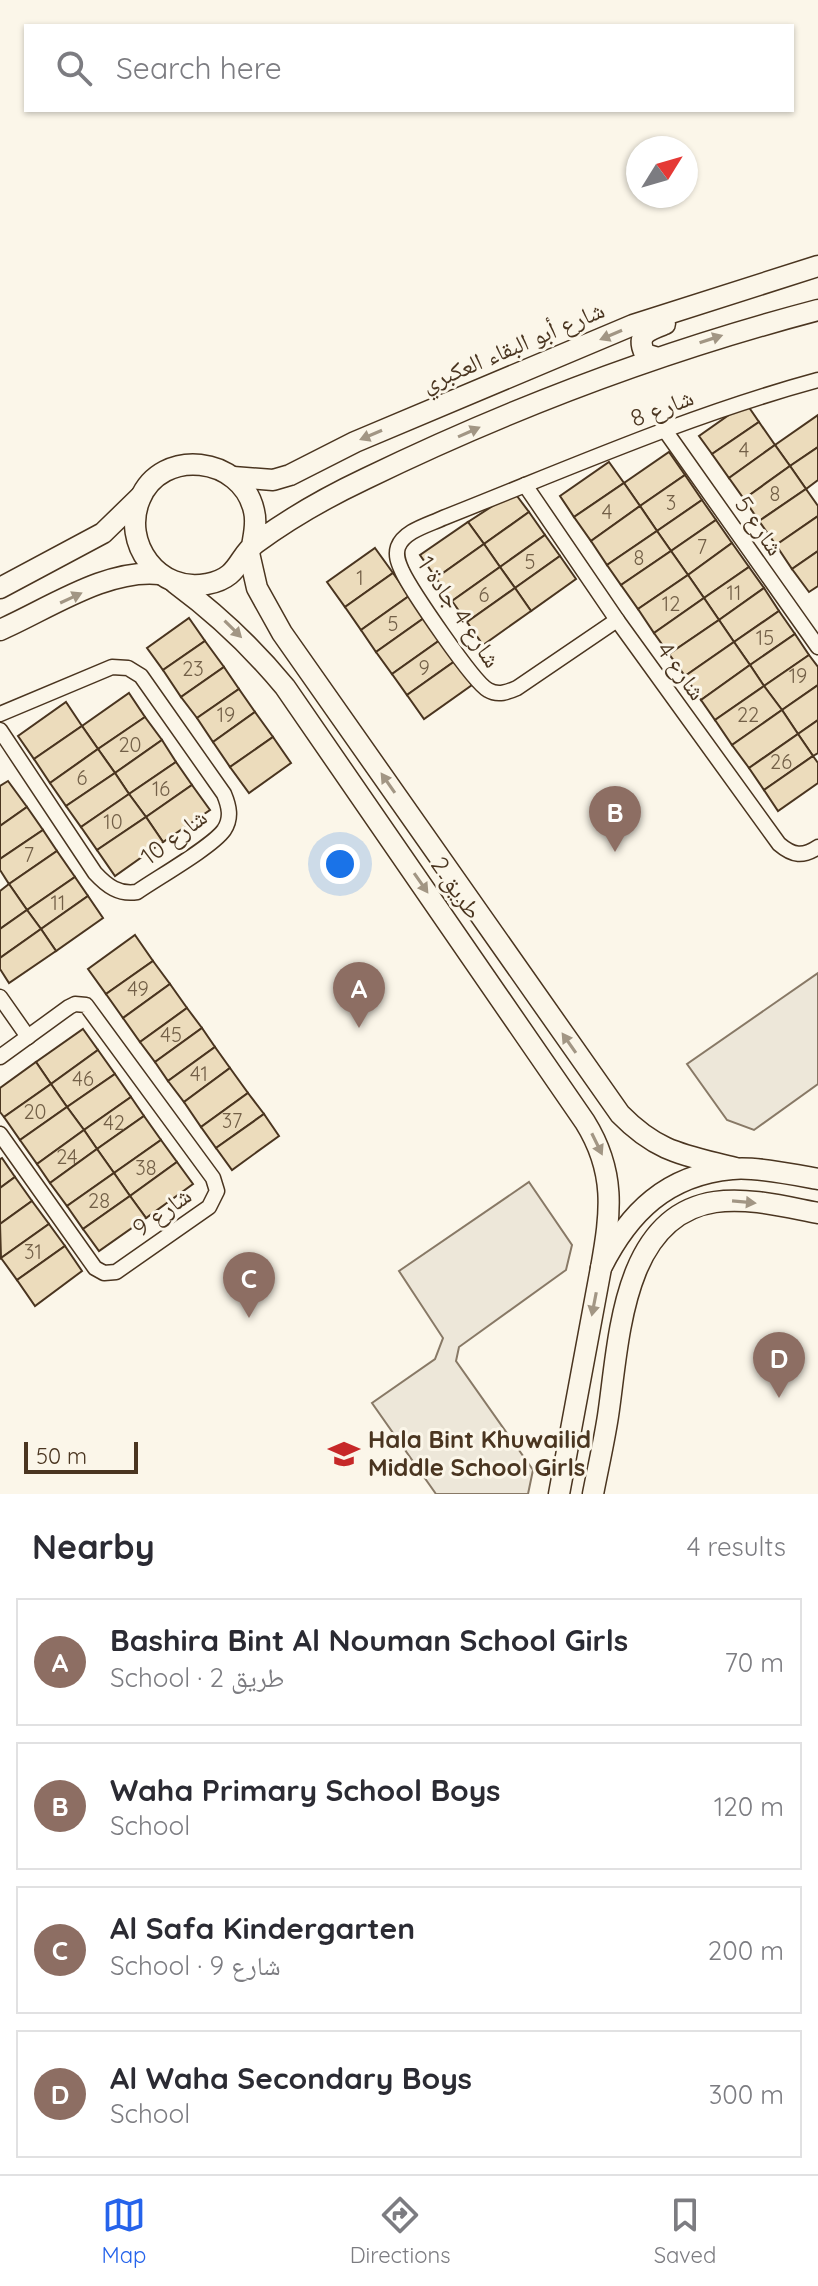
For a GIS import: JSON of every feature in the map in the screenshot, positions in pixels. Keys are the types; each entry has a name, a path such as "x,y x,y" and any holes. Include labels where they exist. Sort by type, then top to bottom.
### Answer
{"street":[{"name":"شارع أبو البقاء العكبري","path":"233,477 273,480 290,475 355,442 619,331 818,266"},
{"path":"655,357 645,354 641,345 642,336 647,331 729,302 744,288"},
{"path":"250,550 287,522 366,478 504,416 655,357 818,310"},
{"name":"شارع 8","path":"525,485 664,429 817,381"},
{"name":"شارع 5","path":"664,429 818,647"},
{"path":"0,588 103,533 156,478 177,466 193,463 209,465 233,477 246,491 254,508 256,528 250,550 239,567 216,581 189,585 142,572 112,579 0,630"},
{"name":"شارع 4","path":"525,485 617,620 779,844 793,854 801,855 818,847"},
{"name":"شارع 4 جادة 1","path":"525,485 443,518 403,539 397,558 414,592 475,678 492,692 517,688 617,620"},
{"path":"140,497 135,514 139,548 148,563 166,578"},
{"name":"طريق 2","path":"250,550 257,588 282,633 620,1114 648,1140 666,1150 735,1168 817,1180"},
{"name":"طريق 2","path":"166,578 214,612 285,687 598,1143 606,1168 609,1209 559,1494"},
{"name":"شارع 10","path":"0,714 112,667 128,668 141,676 224,794 229,809 227,823 216,838 137,892 115,890 95,873 0,730"},
{"path":"394,844 393,832 397,827 407,823 419,827"},
{"path":"0,997 28,1037"},
{"name":"شارع 9","path":"0,1057 75,1004 86,1005 213,1178 217,1191 209,1207 116,1272 104,1273 95,1268 0,1134"},
{"path":"566,1094 581,1099 586,1096 592,1087 592,1076"},
{"name":"طريق 2","path":"601,1268 614,1241 650,1200 684,1181 735,1168"},
{"path":"593,1494 628,1296 640,1259 656,1235 672,1220 695,1207 713,1202 735,1201 815,1210"},
{"path":"586,1341 594,1356 603,1359 617,1346"},
{"path":"575,1411 589,1403 602,1410 607,1419"}],"shaded area":[{"path":"818,973 818,1084 754,1130 727,1120 687,1064"},
{"path":"529,1182 572,1245 566,1270 459,1347 456,1361 533,1470 528,1494 436,1494 372,1403 435,1359 443,1338 399,1271"}],"building":[{"path":"746,403 759,422 712,454 699,436"},
{"path":"818,415 818,447 790,466 775,445"},
{"path":"759,422 775,445 729,478 712,454"},
{"path":"775,445 790,466 744,499 729,478"},
{"path":"818,447 818,480 806,489 790,466"},
{"path":"669,452 685,475 640,506 624,483"},
{"path":"609,462 624,483 574,517 560,496"},
{"path":"790,466 806,489 759,521 744,499"},
{"path":"685,475 702,500 657,531 640,506"},
{"path":"624,483 640,506 591,541 574,517"},
{"path":"806,489 818,506 818,516 776,545 759,521"},
{"path":"514,492 529,512 484,544 468,522"},
{"path":"702,500 716,520 671,551 657,531"},
{"path":"640,506 657,531 607,565 591,541"},
{"path":"529,512 545,535 500,567 484,544"},
{"path":"818,516 818,551 792,569 776,545"},
{"path":"716,520 732,543 688,575 671,551"},
{"path":"468,522 484,544 436,578 420,555"},
{"path":"657,531 671,551 621,585 607,565"},
{"path":"545,535 560,556 515,588 500,567"},
{"path":"732,543 749,567 704,598 688,575"},
{"path":"484,544 500,567 452,601 436,578"},
{"path":"375,548 393,573 345,607 327,582"},
{"path":"671,551 688,575 638,609 621,585"},
{"path":"818,551 818,586 809,592 792,569"},
{"path":"560,556 576,579 531,611 515,588"},
{"path":"500,567 515,588 467,622 452,601"},
{"path":"749,567 764,588 719,620 704,598"},
{"path":"393,573 409,596 361,630 345,607"},
{"path":"688,575 704,598 654,633 638,609"},
{"path":"515,588 531,611 483,645 467,622"},
{"path":"764,588 779,611 734,642 719,620"},
{"path":"409,596 424,618 376,652 361,630"},
{"path":"704,598 719,620 669,654 654,633"},
{"path":"779,611 795,634 750,665 734,642"},
{"path":"189,618 205,641 163,670 147,648"},
{"path":"424,618 440,640 392,674 376,652"},
{"path":"719,620 734,642 685,676 669,654"},
{"path":"795,634 809,655 764,686 750,665"},
{"path":"440,640 455,661 407,695 392,674"},
{"path":"205,641 224,667 181,697 163,670"},
{"path":"734,642 750,665 701,700 685,676"},
{"path":"809,655 818,667 818,685 782,710 764,686"},
{"path":"455,661 472,685 424,719 407,695"},
{"path":"750,665 764,686 715,720 701,700"},
{"path":"224,667 239,689 197,718 181,697"},
{"path":"818,685 818,720 798,734 782,710"},
{"path":"764,686 782,710 732,745 715,720"},
{"path":"239,689 255,712 213,742 197,718"},
{"path":"129,693 145,717 98,749 82,726"},
{"path":"66,702 82,726 34,759 18,736"},
{"path":"782,710 798,734 749,768 732,745"},
{"path":"255,712 273,737 230,767 213,742"},
{"path":"145,717 162,740 115,773 98,749"},
{"path":"818,720 818,753 813,756 798,734"},
{"path":"82,726 98,749 50,783 34,759"},
{"path":"798,734 813,756 764,790 749,768"},
{"path":"273,737 291,763 249,793 230,767"},
{"path":"162,740 176,762 129,794 115,773"},
{"path":"98,749 115,773 66,806 50,783"},
{"path":"813,756 818,763 818,783 778,811 764,790"},
{"path":"176,762 192,785 146,817 129,794"},
{"path":"115,773 129,794 81,827 66,806"},
{"path":"8,781 27,807 0,826 0,786"},
{"path":"192,785 210,810 163,842 146,817"},
{"path":"129,794 146,817 97,850 81,827"},
{"path":"27,807 43,830 0,859 0,826"},
{"path":"146,817 163,842 115,876 97,850"},
{"path":"43,830 57,851 9,884 0,870 0,859"},
{"path":"57,851 75,877 27,910 9,884"},
{"path":"75,877 88,896 41,929 27,910"},
{"path":"9,884 27,910 0,929 0,891"},
{"path":"88,896 103,918 56,951 41,929"},
{"path":"27,910 41,929 0,958 0,929"},
{"path":"41,929 56,951 9,983 0,969 0,958"},
{"path":"135,935 153,961 106,994 88,969"},
{"path":"153,961 170,984 123,1018 106,994"},
{"path":"170,984 187,1008 140,1042 123,1018"},
{"path":"187,1008 202,1028 155,1062 140,1042"},
{"path":"202,1028 215,1047 168,1081 155,1062"},
{"path":"83,1029 98,1050 51,1084 36,1062"},
{"path":"215,1047 230,1068 184,1102 168,1081"},
{"path":"98,1050 115,1074 67,1107 51,1084"},
{"path":"36,1062 51,1084 4,1117 0,1112 0,1088"},
{"path":"230,1068 248,1093 201,1127 184,1102"},
{"path":"115,1074 131,1097 84,1130 67,1107"},
{"path":"51,1084 67,1107 20,1140 4,1117"},
{"path":"248,1093 264,1114 216,1148 201,1127"},
{"path":"131,1097 144,1116 97,1149 84,1130"},
{"path":"67,1107 84,1130 37,1164 20,1140"},
{"path":"264,1114 279,1136 232,1170 216,1148"},
{"path":"144,1116 161,1140 114,1173 97,1149"},
{"path":"84,1130 97,1149 50,1183 37,1164"},
{"path":"161,1140 177,1162 130,1196 114,1173"},
{"path":"97,1149 114,1173 67,1206 50,1183"},
{"path":"0,1159 15,1177 0,1188"},
{"path":"177,1162 193,1184 146,1218 130,1196"},
{"path":"114,1173 130,1196 83,1229 67,1206"},
{"path":"15,1177 32,1201 0,1224 0,1188"},
{"path":"130,1196 146,1218 99,1251 83,1229"},
{"path":"32,1201 49,1224 1,1258 0,1224"},
{"path":"49,1224 65,1246 17,1280 1,1258"},
{"path":"65,1246 82,1271 35,1306 17,1280"}],"place":[{"name":"Waha Primary School Boys","path":"615,852"},
{"name":"Bashira Bint Al Nouman School Girls","path":"359,1028"},
{"name":"Al Safa Kindergarten","path":"249,1318"},
{"name":"Al Waha Secondary Boys","path":"779,1398"},
{"name":"Hala Bint Khuwailid Middle School Girls","path":"344,1454"}]}
